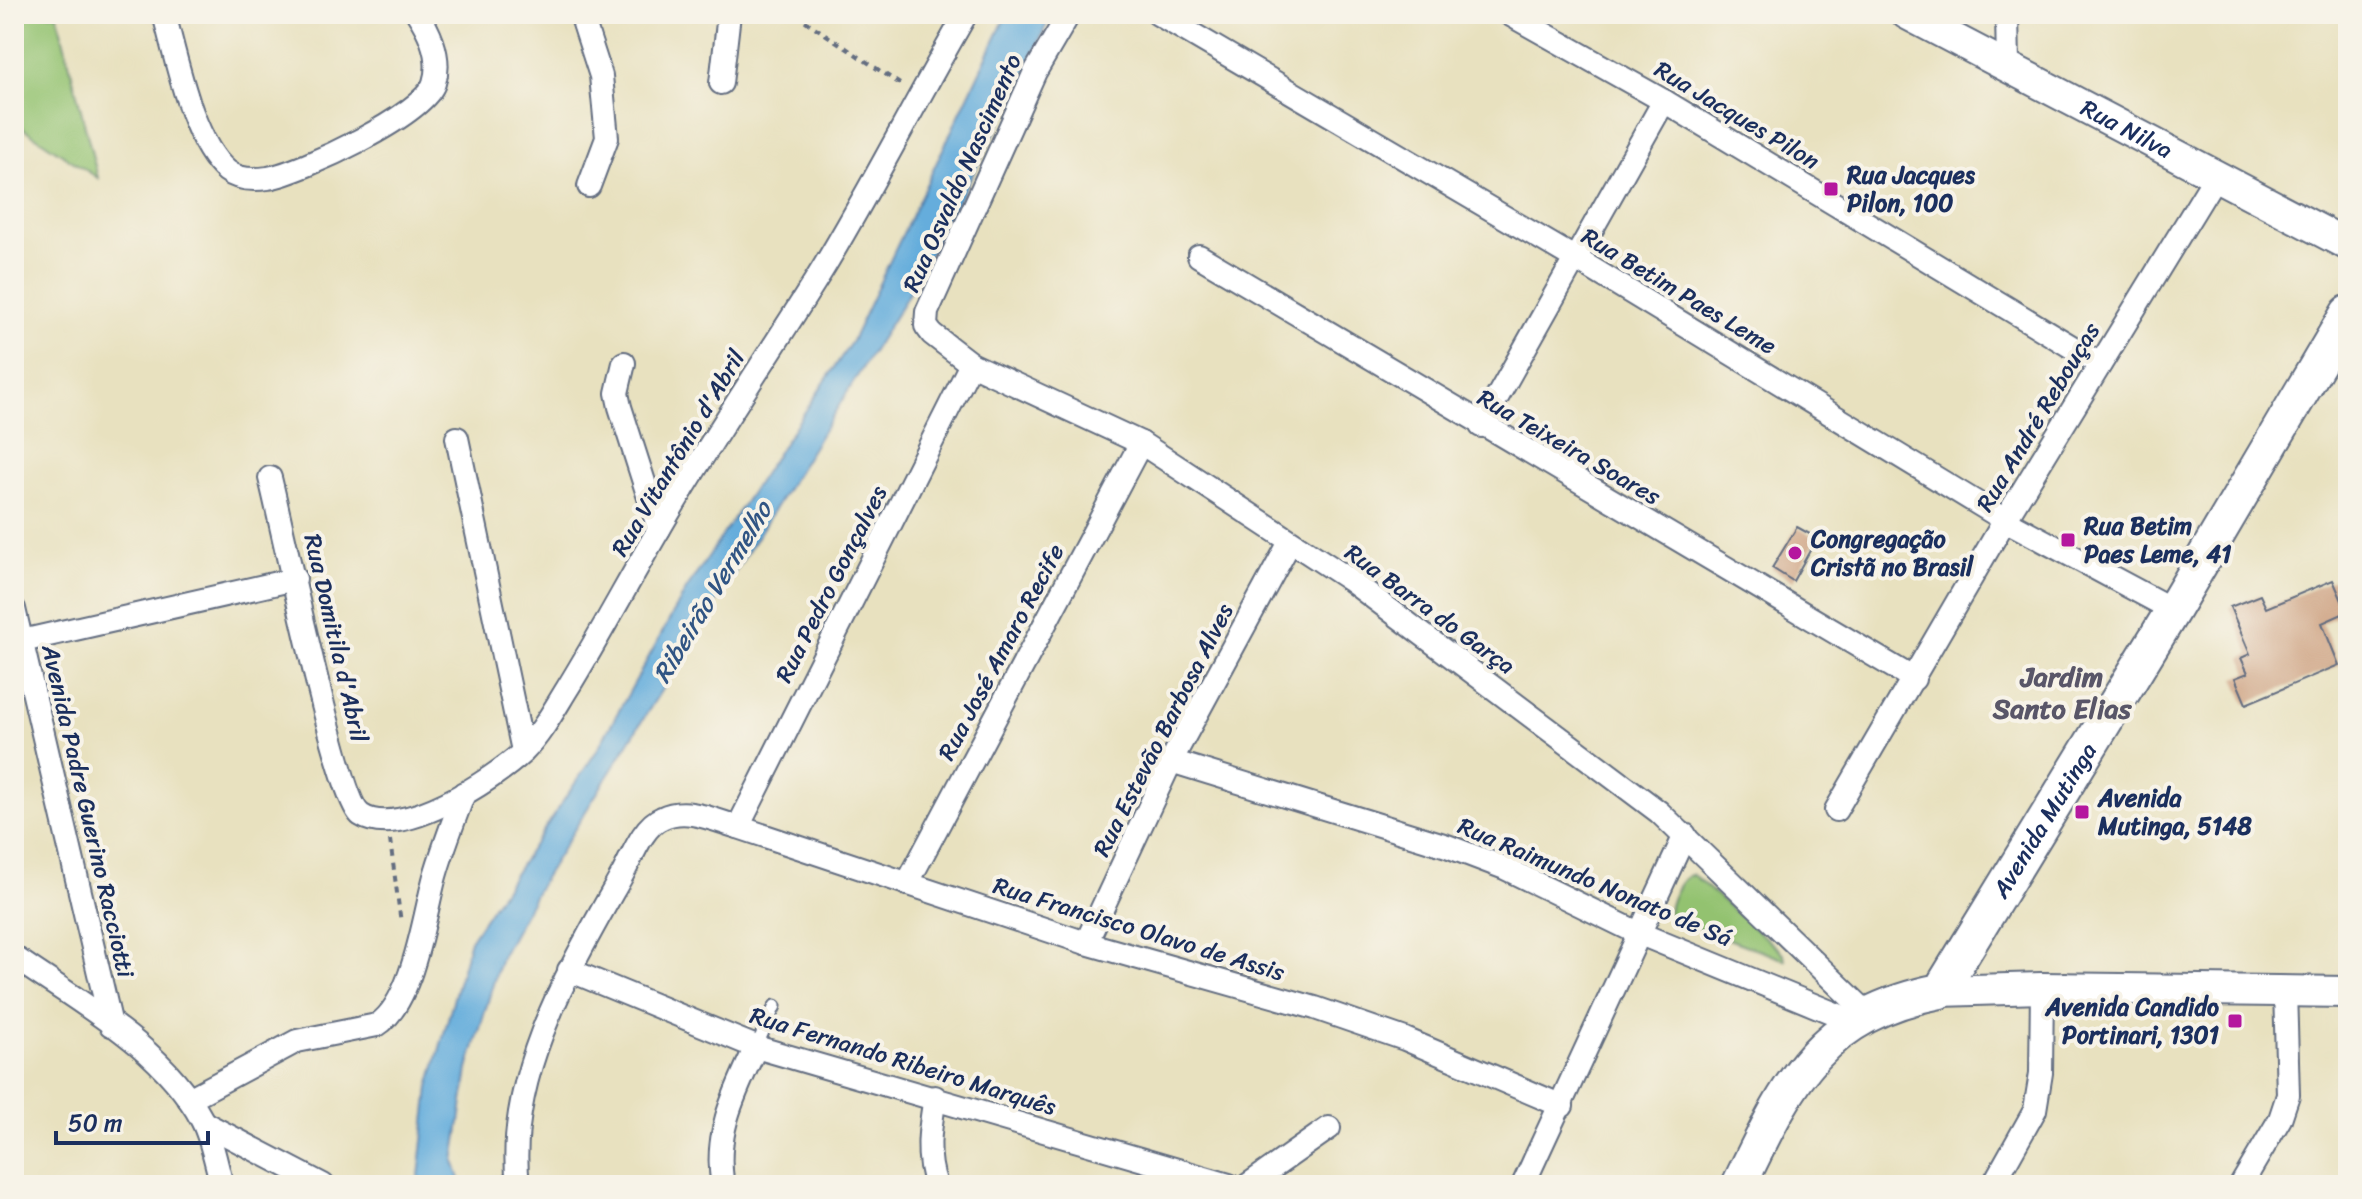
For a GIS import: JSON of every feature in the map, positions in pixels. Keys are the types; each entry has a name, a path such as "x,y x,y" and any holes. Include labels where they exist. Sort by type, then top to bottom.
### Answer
{"main road":[{"name":"Avenida Mutinga","path":"1940,991 2173,610 2348,313"},
{"path":"1739,1185 1789,1087 1812,1056 1861,1017 1940,991"}],"street":[{"path":"164,14 206,142 225,169 236,177 252,179 291,171 342,148 415,108 425,99 433,84 436,59 429,32 418,14"},
{"path":"581,14 601,76 607,138 589,186"},
{"path":"721,83 729,14"},
{"name":"Rua Vitantônio d'Abril","path":"389,822 420,813 464,793 523,751 542,728 598,639 659,529 824,266 966,14"},
{"name":"Rua Osvaldo Nascimento","path":"927,312 1035,72 1069,14"},
{"name":"Rua Betim Paes Leme","path":"1158,14 1576,259 2005,520 2173,610"},
{"name":"Rua Jacques Pilon","path":"1509,14 1664,101 2100,364"},
{"name":"Rua Nilva","path":"1907,14 2348,245"},
{"path":"2007,14 2008,65"},
{"path":"1481,426 1664,101"},
{"name":"Rua André Rebouças","path":"1836,810 2005,520 2215,177"},
{"name":"Rua Teixeira Soares","path":"1199,256 1481,426 1914,679"},
{"name":"Rua Barra do Garça","path":"927,312 926,326 932,334 971,364 1141,443 1350,580 1685,835 1861,1017"},
{"path":"624,363 617,393 659,529"},
{"name":"Rua Pedro Gonçalves","path":"738,827 971,364"},
{"path":"457,438 523,751"},
{"name":"Rua José Amaro Recife","path":"907,884 1141,443"},
{"name":"Rua Domitila d'Abril","path":"270,478 341,772 355,809 368,818 389,822"},
{"name":"Rua Estevão Barbosa Alves","path":"1086,943 1171,761 1290,542"},
{"path":"22,641 295,579"},
{"name":"Avenida Padre Guerino Racciotti","path":"14,609 111,1025"},
{"name":"Rua Raimundo Nonato de Sá","path":"1171,761 1447,846 1505,868 1638,933 1861,1017"},
{"path":"189,1099 297,1041 377,1025 386,1019 408,978 436,872 464,793"},
{"name":"Rua Francisco Olavo de Assis","path":"569,970 650,827 668,815 696,814 1086,943 1315,1008 1405,1039 1562,1106"},
{"path":"1523,1185 1685,835"},
{"path":"14,957 111,1025 163,1068 204,1123 222,1185"},
{"path":"518,1185 520,1124 525,1091 569,970"},
{"name":"Rua Fernando Ribeiro Marquês","path":"569,970 756,1047 1229,1185"},
{"path":"1993,1185 2035,1110 2041,1073 2042,988"},
{"path":"1940,991 2042,988 2348,992"},
{"path":"2241,1185 2280,1119 2288,1095 2285,990"},
{"path":"723,1185 719,1161 722,1128 756,1047"},
{"path":"935,1097 928,1142 930,1167 936,1185"},
{"path":"204,1123 323,1185"},
{"path":"1248,1185 1329,1128"}],"lane":[{"path":"756,1047 775,1006"}],"path":[{"path":"795,14 919,96"},
{"path":"389,822 394,888 403,930"}],"green space":[{"path":"14,14 57,14 98,178 15,123"},
{"path":"1692,874 1784,954 1785,960 1669,917 1675,892 1683,880"}],"water":[{"name":"Ribeirão Vermelho","path":"1007,14 1051,14 1021,84 906,298 541,883 501,957 468,1069 454,1161 462,1185 421,1185 419,1176 429,1087 470,940 596,752 686,590 852,341"}],"building":[{"name":"Congregação Cristã no Brasil","path":"1797,527 1817,538 1793,581 1772,568"},
{"path":"2333,580 2347,612 2322,623 2339,665 2246,704 2235,678 2248,673 2241,658 2250,654 2230,607 2260,595 2266,608"}],"place":[{"name":"Rua Jacques Pilon, 100","path":"1831,189"},
{"name":"Rua Betim Paes Leme, 41","path":"2068,540"},
{"name":"Congregação Cristã no Brasil","path":"1795,553"},
{"name":"Avenida Mutinga, 5148","path":"2082,812"},
{"name":"Avenida Candido Portinari, 1301","path":"2235,1021"}],"district":[{"name":"Jardim Santo Elias","path":"2062,692"}]}
